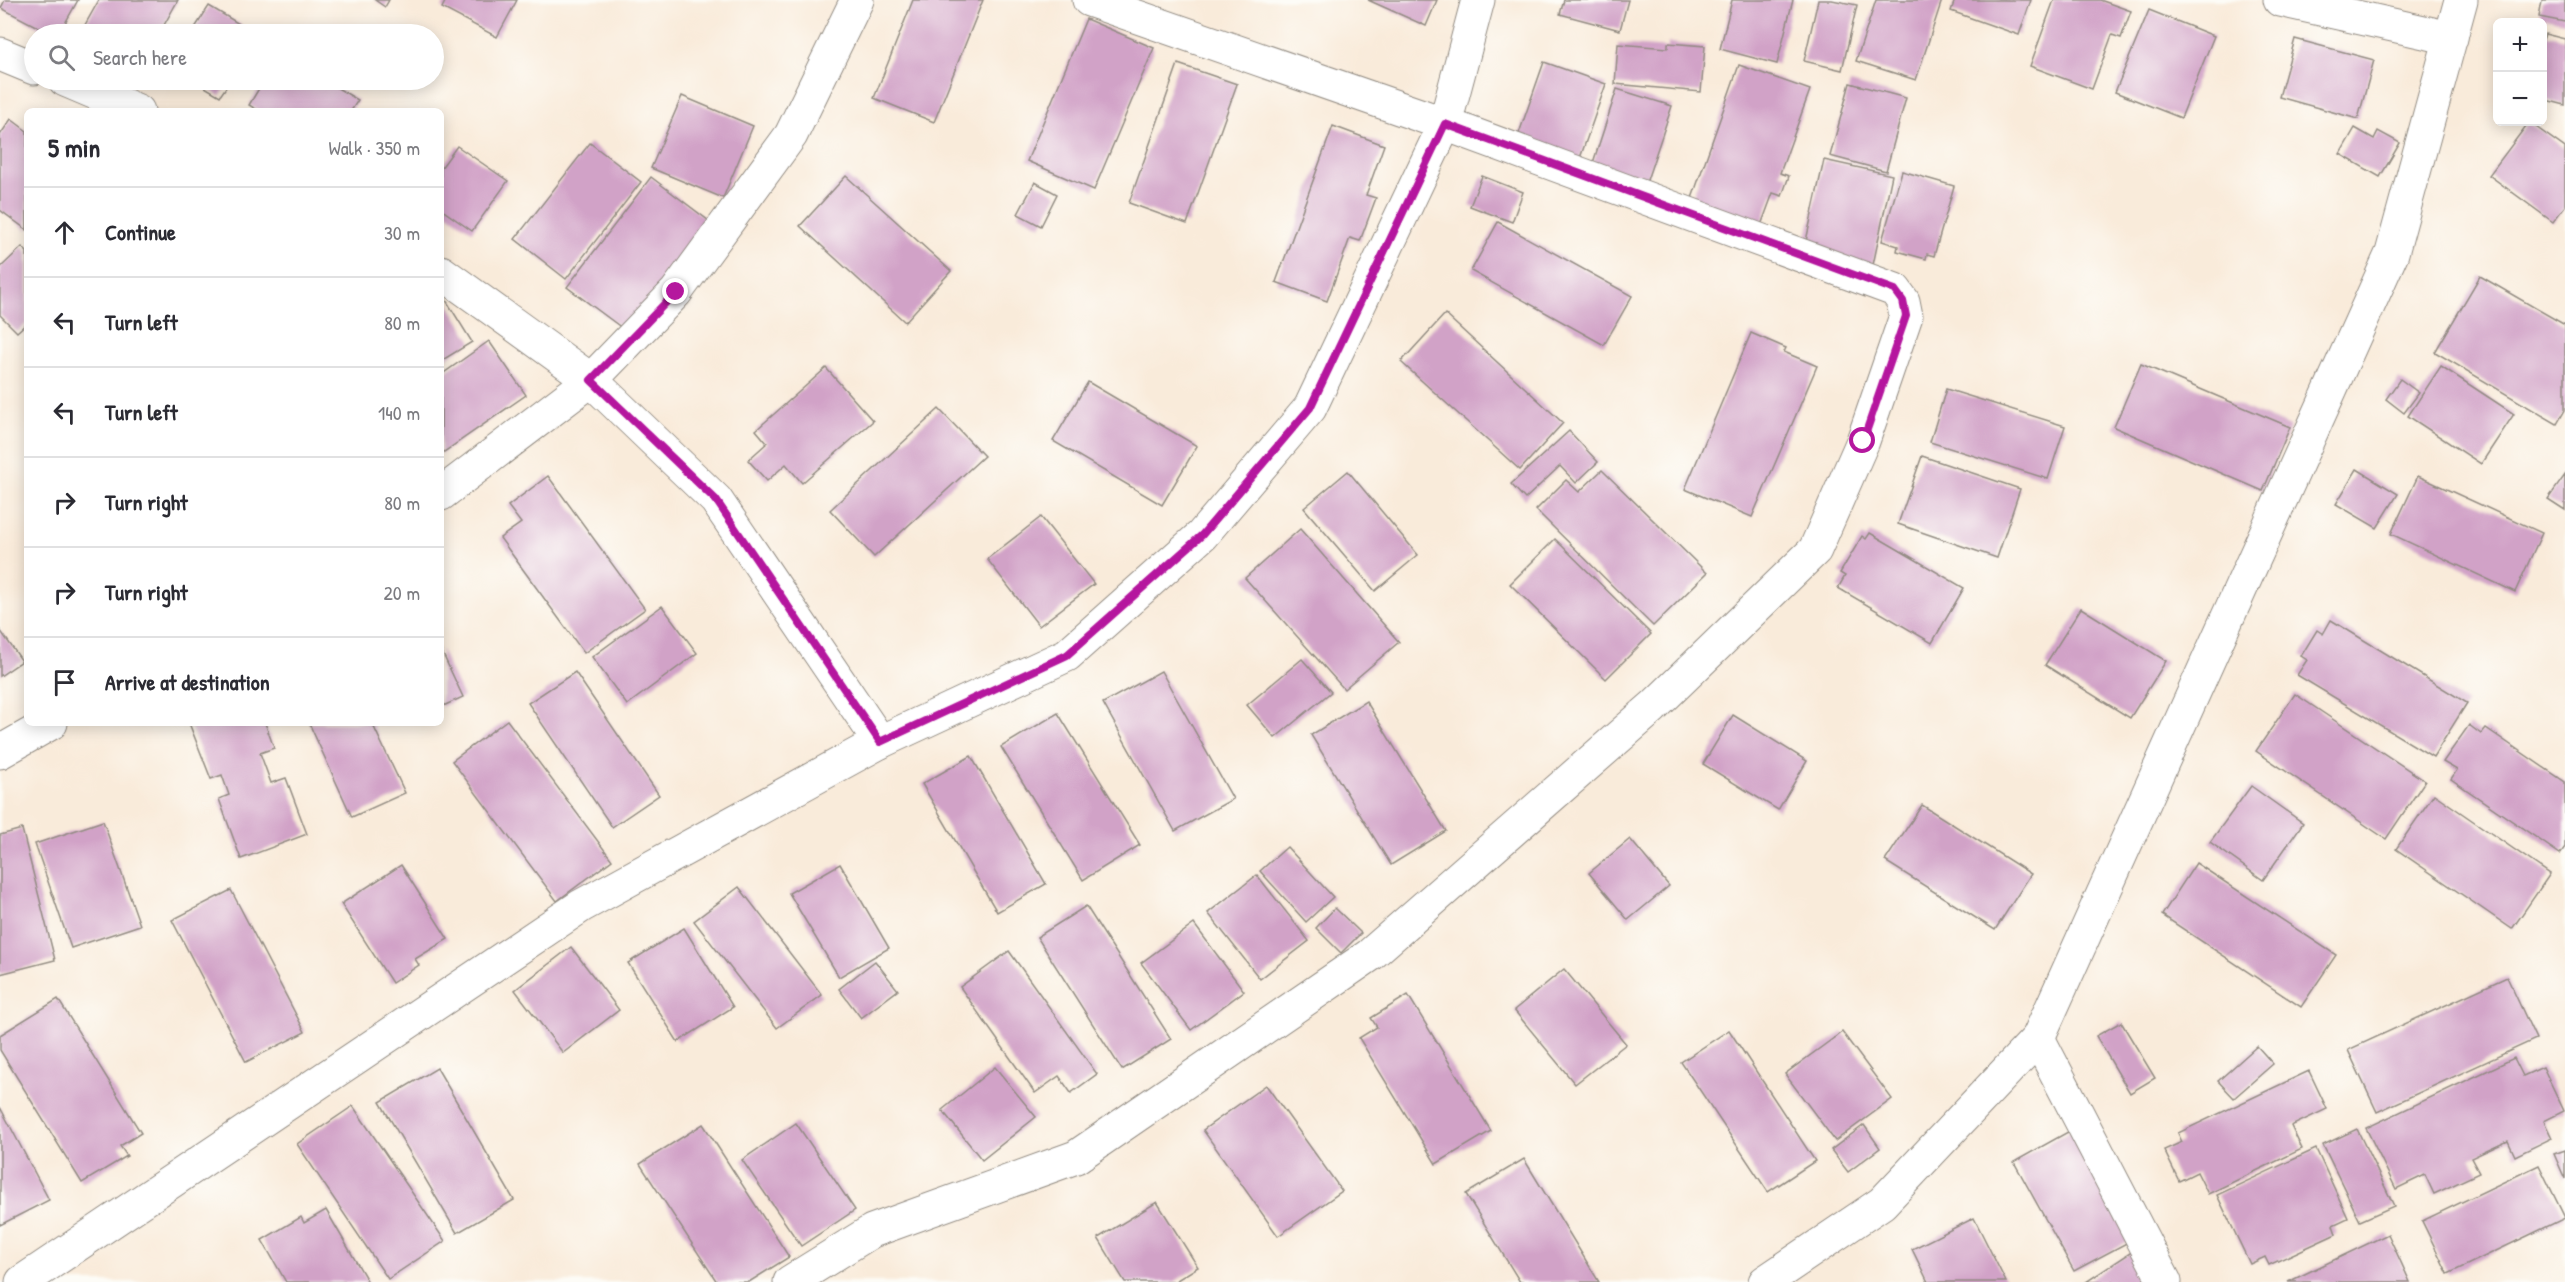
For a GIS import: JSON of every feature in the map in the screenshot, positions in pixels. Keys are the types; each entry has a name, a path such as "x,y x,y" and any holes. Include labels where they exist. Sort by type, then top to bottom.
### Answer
{"street":[{"path":"444,492 591,380 676,292 791,135 856,0"},
{"path":"790,1282 872,1231 1076,1157 1370,955 1653,707 1815,550 1863,441 1906,316 1903,301 1895,290 1445,124 1089,0"},
{"path":"22,1282 581,906 880,742 1067,655 1202,535 1310,408 1445,124 1478,0"},
{"path":"2280,0 2451,38"},
{"path":"1765,1282 1882,1203 2038,1038 2392,253 2461,0"},
{"path":"0,54 24,64"},
{"path":"91,90 132,108"},
{"path":"444,274 591,380 716,500 880,742"},
{"path":"0,752 46,726"},
{"path":"2038,1038 2165,1282"}],"building":[{"path":"5,0 78,0 65,24 32,24 1,8"},
{"path":"99,0 178,0 165,24 86,24"},
{"path":"375,0 389,0 385,7"},
{"path":"446,0 517,0 497,37 442,8"},
{"path":"913,0 983,0 934,122 874,98"},
{"path":"1368,0 1437,0 1426,26"},
{"path":"1564,0 1628,0 1620,30 1560,14"},
{"path":"1732,0 1793,0 1777,64 1720,49"},
{"path":"1818,0 1857,5 1842,70 1804,61"},
{"path":"1876,0 1942,0 1916,80 1856,61"},
{"path":"1955,0 2031,0 2019,35 1951,11"},
{"path":"2054,0 2100,0 2131,11 2121,38 2112,35 2092,89 2030,66"},
{"path":"2542,0 2565,0 2565,22 2539,17"},
{"path":"209,6 239,24 197,24"},
{"path":"2149,10 2214,36 2181,118 2115,92"},
{"path":"1086,19 1154,48 1094,190 1027,161"},
{"path":"2547,34 2565,39 2565,105 2547,100"},
{"path":"2295,39 2374,60 2358,119 2279,97"},
{"path":"1668,43 1705,46 1701,92 1615,84 1618,44 1668,48"},
{"path":"1544,62 1606,84 1579,161 1517,139"},
{"path":"1178,64 1237,84 1187,224 1129,203"},
{"path":"1739,65 1810,90 1780,173 1789,176 1782,196 1773,193 1760,228 1690,204"},
{"path":"1850,83 1906,98 1886,171 1830,156"},
{"path":"1617,89 1672,106 1645,186 1591,169"},
{"path":"210,90 224,90 220,96"},
{"path":"258,90 341,90 358,100 353,108 254,108 249,105"},
{"path":"682,96 753,126 723,198 651,168"},
{"path":"11,119 24,129 24,228 0,210 0,135"},
{"path":"1333,126 1384,145 1366,195 1376,198 1360,241 1350,238 1327,301 1276,282"},
{"path":"2526,126 2535,126 2565,148 2565,206 2553,222 2489,175"},
{"path":"2355,128 2374,139 2378,131 2400,143 2380,177 2340,154"},
{"path":"590,143 641,182 566,279 515,239"},
{"path":"457,146 508,181 472,231 444,211 444,164"},
{"path":"1824,160 1892,175 1873,265 1804,250"},
{"path":"1902,171 1954,186 1934,256 1927,254 1926,259 1897,251 1898,246 1882,241"},
{"path":"846,176 951,271 905,322 800,226"},
{"path":"1482,176 1523,192 1512,222 1470,206"},
{"path":"651,177 709,221 626,331 567,287"},
{"path":"1035,182 1057,194 1041,226 1018,214"},
{"path":"1498,222 1632,296 1604,345 1471,271"},
{"path":"22,247 24,249 24,326 17,332 0,315 0,268"},
{"path":"2480,276 2565,325 2565,410 2557,424 2435,352"},
{"path":"444,297 472,342 444,359"},
{"path":"1445,314 1563,423 1520,470 1401,362"},
{"path":"1751,333 1786,348 1784,352 1817,366 1752,517 1685,489"},
{"path":"489,341 526,395 444,452 444,373"},
{"path":"2141,364 2290,427 2263,491 2114,427"},
{"path":"2441,366 2514,414 2481,464 2408,416"},
{"path":"826,368 873,421 802,483 786,464 767,481 748,460 767,443 756,430"},
{"path":"2400,379 2419,393 2404,413 2386,399"},
{"path":"1088,382 1197,446 1162,505 1053,441"},
{"path":"1946,389 2065,426 2048,479 1930,442"},
{"path":"939,409 984,456 874,557 830,510"},
{"path":"1569,431 1598,462 1576,483 1560,466 1525,499 1511,484"},
{"path":"1922,456 2020,489 1997,558 1898,524"},
{"path":"2357,469 2398,494 2377,528 2336,504"},
{"path":"1602,470 1707,573 1653,626 1536,510 1566,480 1579,492"},
{"path":"1348,471 1418,555 1375,591 1304,508"},
{"path":"2565,475 2565,510 2548,499"},
{"path":"548,476 645,609 584,653 500,538 521,523 508,506"},
{"path":"2418,476 2542,533 2515,592 2391,534"},
{"path":"1041,517 1094,584 1039,626 987,559"},
{"path":"1300,529 1399,642 1344,689 1245,578"},
{"path":"1870,533 1964,588 1932,643 1838,588 1845,576 1840,573 1862,536 1866,539"},
{"path":"1555,539 1651,634 1606,679 1510,584"},
{"path":"662,606 697,653 627,705 592,657"},
{"path":"2081,608 2166,661 2130,718 2045,665"},
{"path":"2331,620 2467,703 2433,757 2297,675 2307,660 2301,656 2317,630 2323,634"},
{"path":"0,630 22,661 0,676"},
{"path":"444,656 463,697 444,706"},
{"path":"1302,659 1331,692 1275,738 1247,705"},
{"path":"1161,671 1233,799 1175,831 1103,703"},
{"path":"575,672 659,795 612,827 528,703"},
{"path":"2295,694 2425,781 2386,839 2256,751"},
{"path":"1366,701 1446,831 1391,865 1311,735"},
{"path":"1058,713 1140,845 1083,880 1001,747"},
{"path":"1733,715 1807,761 1778,810 1703,764"},
{"path":"507,720 612,860 557,901 452,761"},
{"path":"2469,725 2481,734 2486,728 2565,782 2565,847 2560,854 2451,779 2457,770 2443,762"},
{"path":"190,726 266,726 274,748 260,753 271,783 286,778 307,834 241,859 219,799 229,795 222,775 211,779"},
{"path":"310,726 373,726 405,793 352,817"},
{"path":"971,756 1046,884 997,912 922,784"},
{"path":"2251,786 2303,823 2263,880 2210,842"},
{"path":"2434,794 2550,874 2512,929 2396,849"},
{"path":"1922,805 2031,874 1995,930 1885,861"},
{"path":"103,821 140,925 71,948 35,844"},
{"path":"22,829 55,960 0,974 0,835"},
{"path":"1630,839 1669,886 1628,920 1589,873"},
{"path":"1287,847 1333,897 1306,922 1260,871"},
{"path":"2196,863 2336,955 2301,1007 2162,915"},
{"path":"840,864 889,948 839,977 789,893"},
{"path":"401,865 448,939 415,959 419,965 392,983 341,904"},
{"path":"1257,875 1309,941 1260,979 1208,913"},
{"path":"739,887 822,995 777,1028 694,921"},
{"path":"231,890 305,1032 246,1062 172,920"},
{"path":"1086,906 1171,1039 1122,1070 1037,937"},
{"path":"1335,908 1361,933 1341,953 1316,928"},
{"path":"1194,924 1244,991 1191,1030 1141,963"},
{"path":"684,928 733,1007 678,1042 628,963"},
{"path":"571,947 619,1010 563,1053 515,990"},
{"path":"1009,951 1097,1074 1071,1093 1059,1076 1035,1093 960,987"},
{"path":"875,961 898,990 861,1018 839,989"},
{"path":"1564,969 1626,1044 1575,1084 1514,1010"},
{"path":"2507,977 2536,1039 2377,1112 2348,1050"},
{"path":"1408,995 1491,1131 1436,1164 1359,1038 1377,1027 1371,1018"},
{"path":"58,999 141,1133 120,1146 127,1156 82,1183 0,1050 0,1035"},
{"path":"2121,1022 2155,1078 2130,1093 2096,1036"},
{"path":"1729,1030 1815,1161 1768,1192 1681,1062"},
{"path":"1842,1032 1892,1099 1835,1141 1785,1074"},
{"path":"2257,1046 2273,1064 2234,1098 2218,1081"},
{"path":"2514,1058 2523,1076 2543,1067 2564,1111 2544,1121 2552,1138 2515,1156 2508,1141 2471,1158 2479,1173 2434,1194 2425,1175 2396,1189 2366,1128"},
{"path":"995,1067 1036,1117 982,1160 942,1110"},
{"path":"437,1068 514,1200 457,1233 380,1102"},
{"path":"2309,1071 2327,1109 2291,1126 2302,1149 2208,1194 2197,1172 2179,1181 2164,1150 2182,1142 2178,1133"},
{"path":"1266,1085 1342,1191 1278,1236 1203,1130"},
{"path":"353,1106 445,1241 388,1279 297,1144"},
{"path":"0,1107 49,1200 0,1225"},
{"path":"796,1123 855,1210 801,1246 742,1160"},
{"path":"703,1124 789,1257 749,1282 717,1282 640,1164"},
{"path":"1864,1125 1880,1148 1848,1172 1831,1150"},
{"path":"2075,1128 2136,1238 2074,1271 2014,1162"},
{"path":"2357,1129 2394,1206 2360,1221 2323,1145"},
{"path":"2316,1149 2348,1218 2333,1225 2336,1234 2269,1265 2265,1257 2250,1264 2217,1195"},
{"path":"2565,1150 2565,1179 2554,1154"},
{"path":"1524,1159 1599,1282 1520,1282 1466,1194"},
{"path":"2539,1165 2565,1218 2448,1274 2422,1221"},
{"path":"1157,1202 1198,1267 1174,1282 1125,1282 1098,1238"},
{"path":"326,1210 368,1282 286,1282 262,1240 301,1217 304,1223"},
{"path":"1974,1218 2006,1282 1928,1282 1912,1249"},
{"path":"2388,1234 2410,1282 2288,1282"},
{"path":"2136,1249 2158,1282 2086,1282"}],"route":[{"path":"676,292 591,380 716,500 880,742 1067,655 1202,535 1310,408 1445,124 1895,290 1903,301 1906,316 1863,441"}]}
